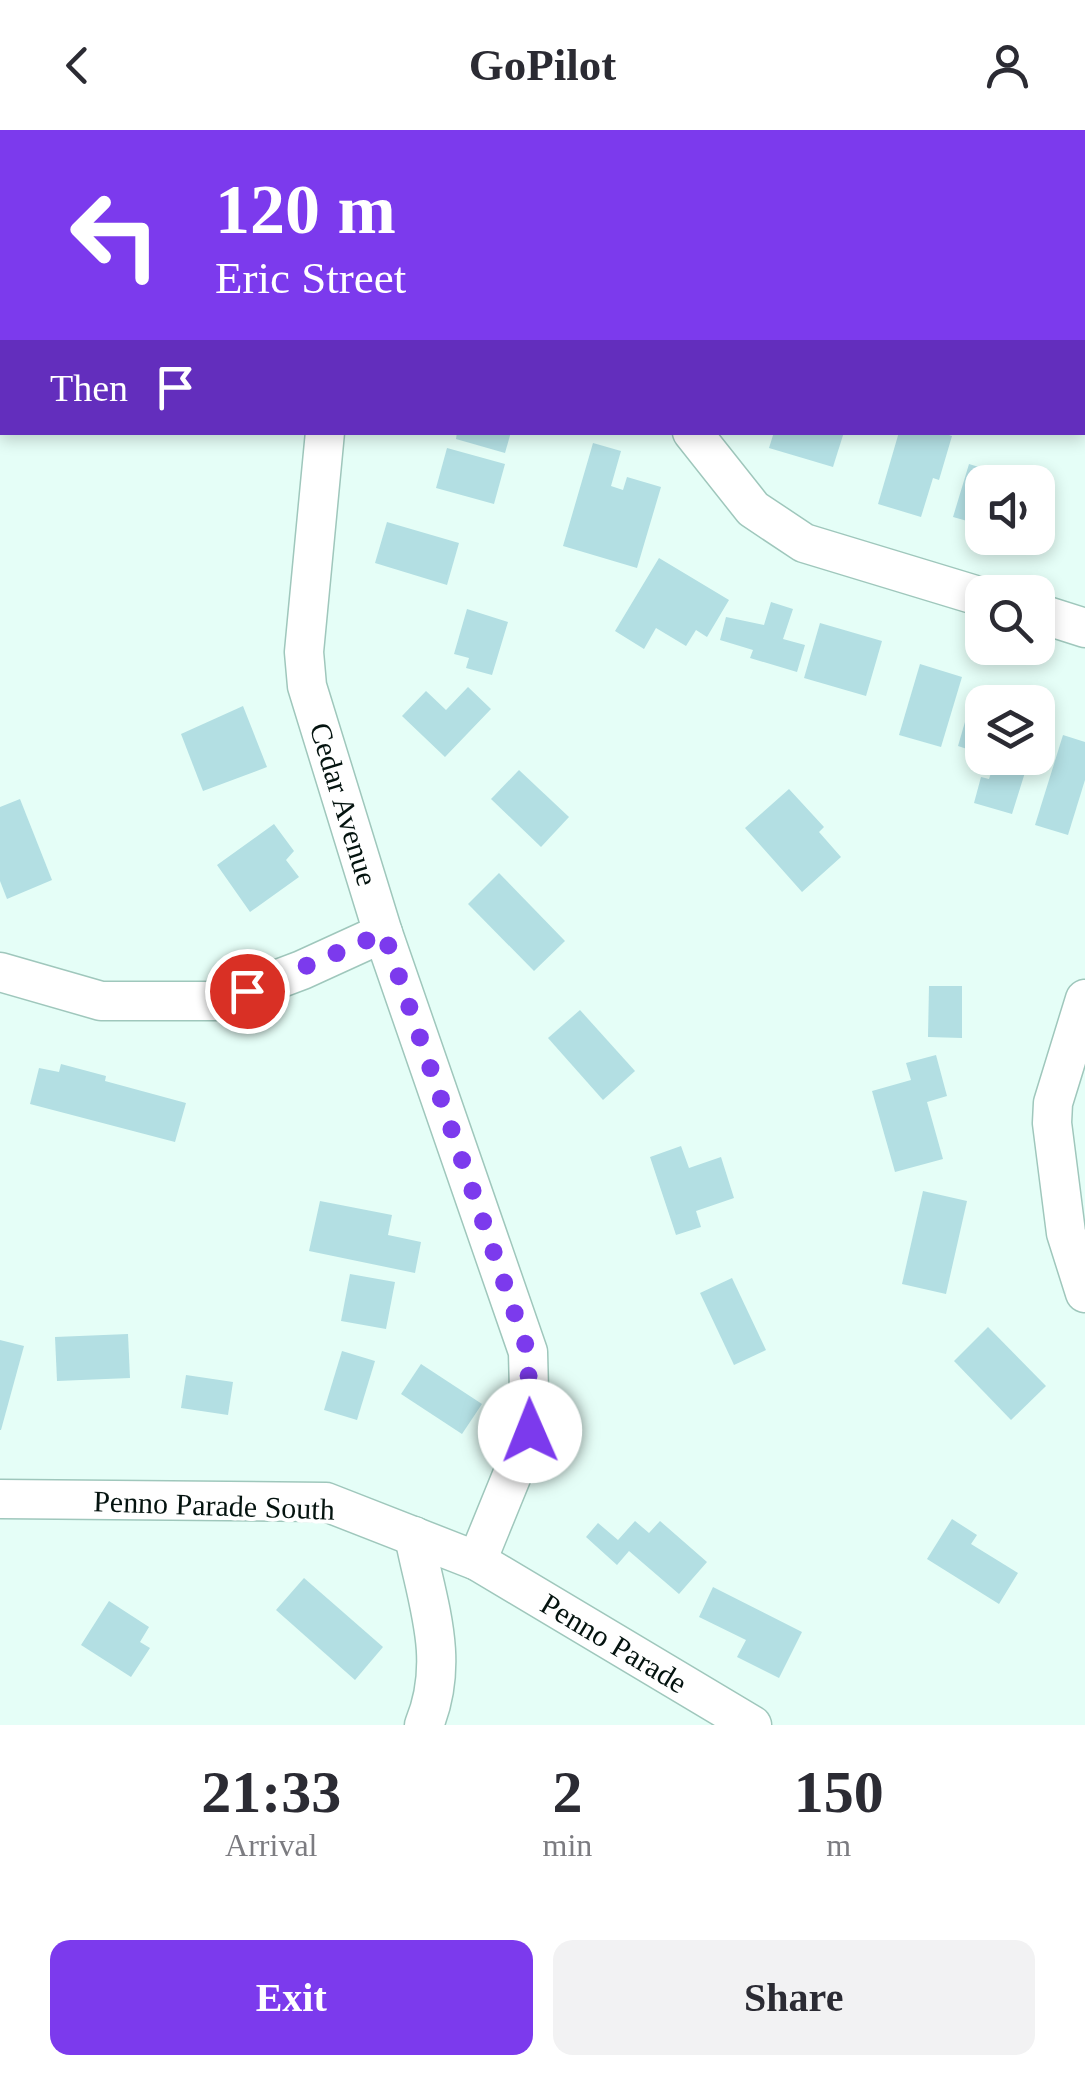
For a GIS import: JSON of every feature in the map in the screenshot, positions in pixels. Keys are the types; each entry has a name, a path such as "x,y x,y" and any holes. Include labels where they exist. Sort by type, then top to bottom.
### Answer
{"street":[{"name":"Cedar Avenue","path":"326,435 304,652 307,686 384,933 528,1352 530,1431 477,1562"},
{"path":"694,435 753,509 804,543 965,592"},
{"path":"1055,619 1085,628"},
{"path":"0,972 101,1001 220,1001 384,933"},
{"path":"1085,1000 1069,1108 1052,1123 1066,1233 1085,1293"},
{"name":"Penno Parade South","path":"0,1499 326,1502 477,1562"},
{"path":"414,1536 438,1654 435,1700 424,1725"},
{"name":"Penno Parade","path":"477,1562 752,1725"}],"building":[{"path":"457,435 510,435 505,453 456,439"},
{"path":"773,435 843,435 833,467 769,448"},
{"path":"898,435 952,436 939,480 933,478 921,517 878,504"},
{"path":"593,443 621,451 611,486 623,490 627,477 661,487 637,568 563,546"},
{"path":"447,448 505,464 494,504 436,488"},
{"path":"965,477 965,520 953,517"},
{"path":"387,522 459,543 447,585 375,563"},
{"path":"659,558 729,600 707,637 696,630 686,646 656,628 644,649 615,631"},
{"path":"771,602 793,609 783,639 805,645 797,672 750,658 753,650 720,640 726,617 764,625"},
{"path":"467,609 508,622 492,675 466,668 469,658 454,654"},
{"path":"820,623 882,641 866,696 804,678"},
{"path":"920,664 962,677 941,747 899,735"},
{"path":"468,687 491,709 445,757 402,716 426,691 446,710"},
{"path":"243,706 267,767 203,791 181,734"},
{"path":"965,722 965,748 958,746"},
{"path":"1063,735 1085,742 1085,780 1068,835 1035,825 1051,775 1055,775"},
{"path":"519,770 569,817 541,847 491,799"},
{"path":"990,775 1024,775 1012,814 974,803 981,777 989,779"},
{"path":"789,789 824,827 819,832 841,857 802,892 745,828"},
{"path":"20,799 52,880 7,899 0,881 0,807"},
{"path":"274,824 294,851 286,860 299,877 250,912 217,865"},
{"path":"499,873 565,941 534,971 468,904"},
{"path":"929,986 962,986 962,1038 928,1037"},
{"path":"580,1010 635,1071 603,1100 548,1038"},
{"path":"936,1055 947,1096 927,1102 943,1159 895,1172 872,1091 911,1080 906,1063"},
{"path":"61,1064 106,1076 105,1081 186,1103 175,1142 30,1104 39,1068 59,1072"},
{"path":"681,1146 689,1168 721,1157 734,1198 696,1211 701,1227 676,1235 650,1157"},
{"path":"923,1191 967,1201 946,1294 902,1284"},
{"path":"320,1201 392,1215 388,1235 421,1242 415,1273 309,1251"},
{"path":"350,1274 395,1282 386,1329 341,1321"},
{"path":"732,1278 766,1350 734,1365 700,1293"},
{"path":"988,1327 1046,1386 1011,1420 954,1361"},
{"path":"128,1334 130,1378 57,1381 55,1337"},
{"path":"0,1340 24,1346 1,1430 0,1430"},
{"path":"342,1351 375,1361 357,1420 324,1410"},
{"path":"421,1364 482,1404 462,1434 401,1394"},
{"path":"186,1375 233,1382 228,1415 181,1408"},
{"path":"952,1519 977,1535 971,1544 1018,1573 999,1604 927,1559"},
{"path":"635,1521 649,1533 660,1521 707,1562 679,1594 629,1551 617,1565 586,1537 598,1523 618,1540"},
{"path":"304,1578 383,1647 355,1680 276,1610"},
{"path":"713,1587 802,1632 779,1678 737,1657 746,1640 699,1617"},
{"path":"109,1601 149,1627 140,1642 150,1648 131,1677 81,1645"}],"route":[{"path":"247,991 384,933 528,1352 530,1431"}]}
